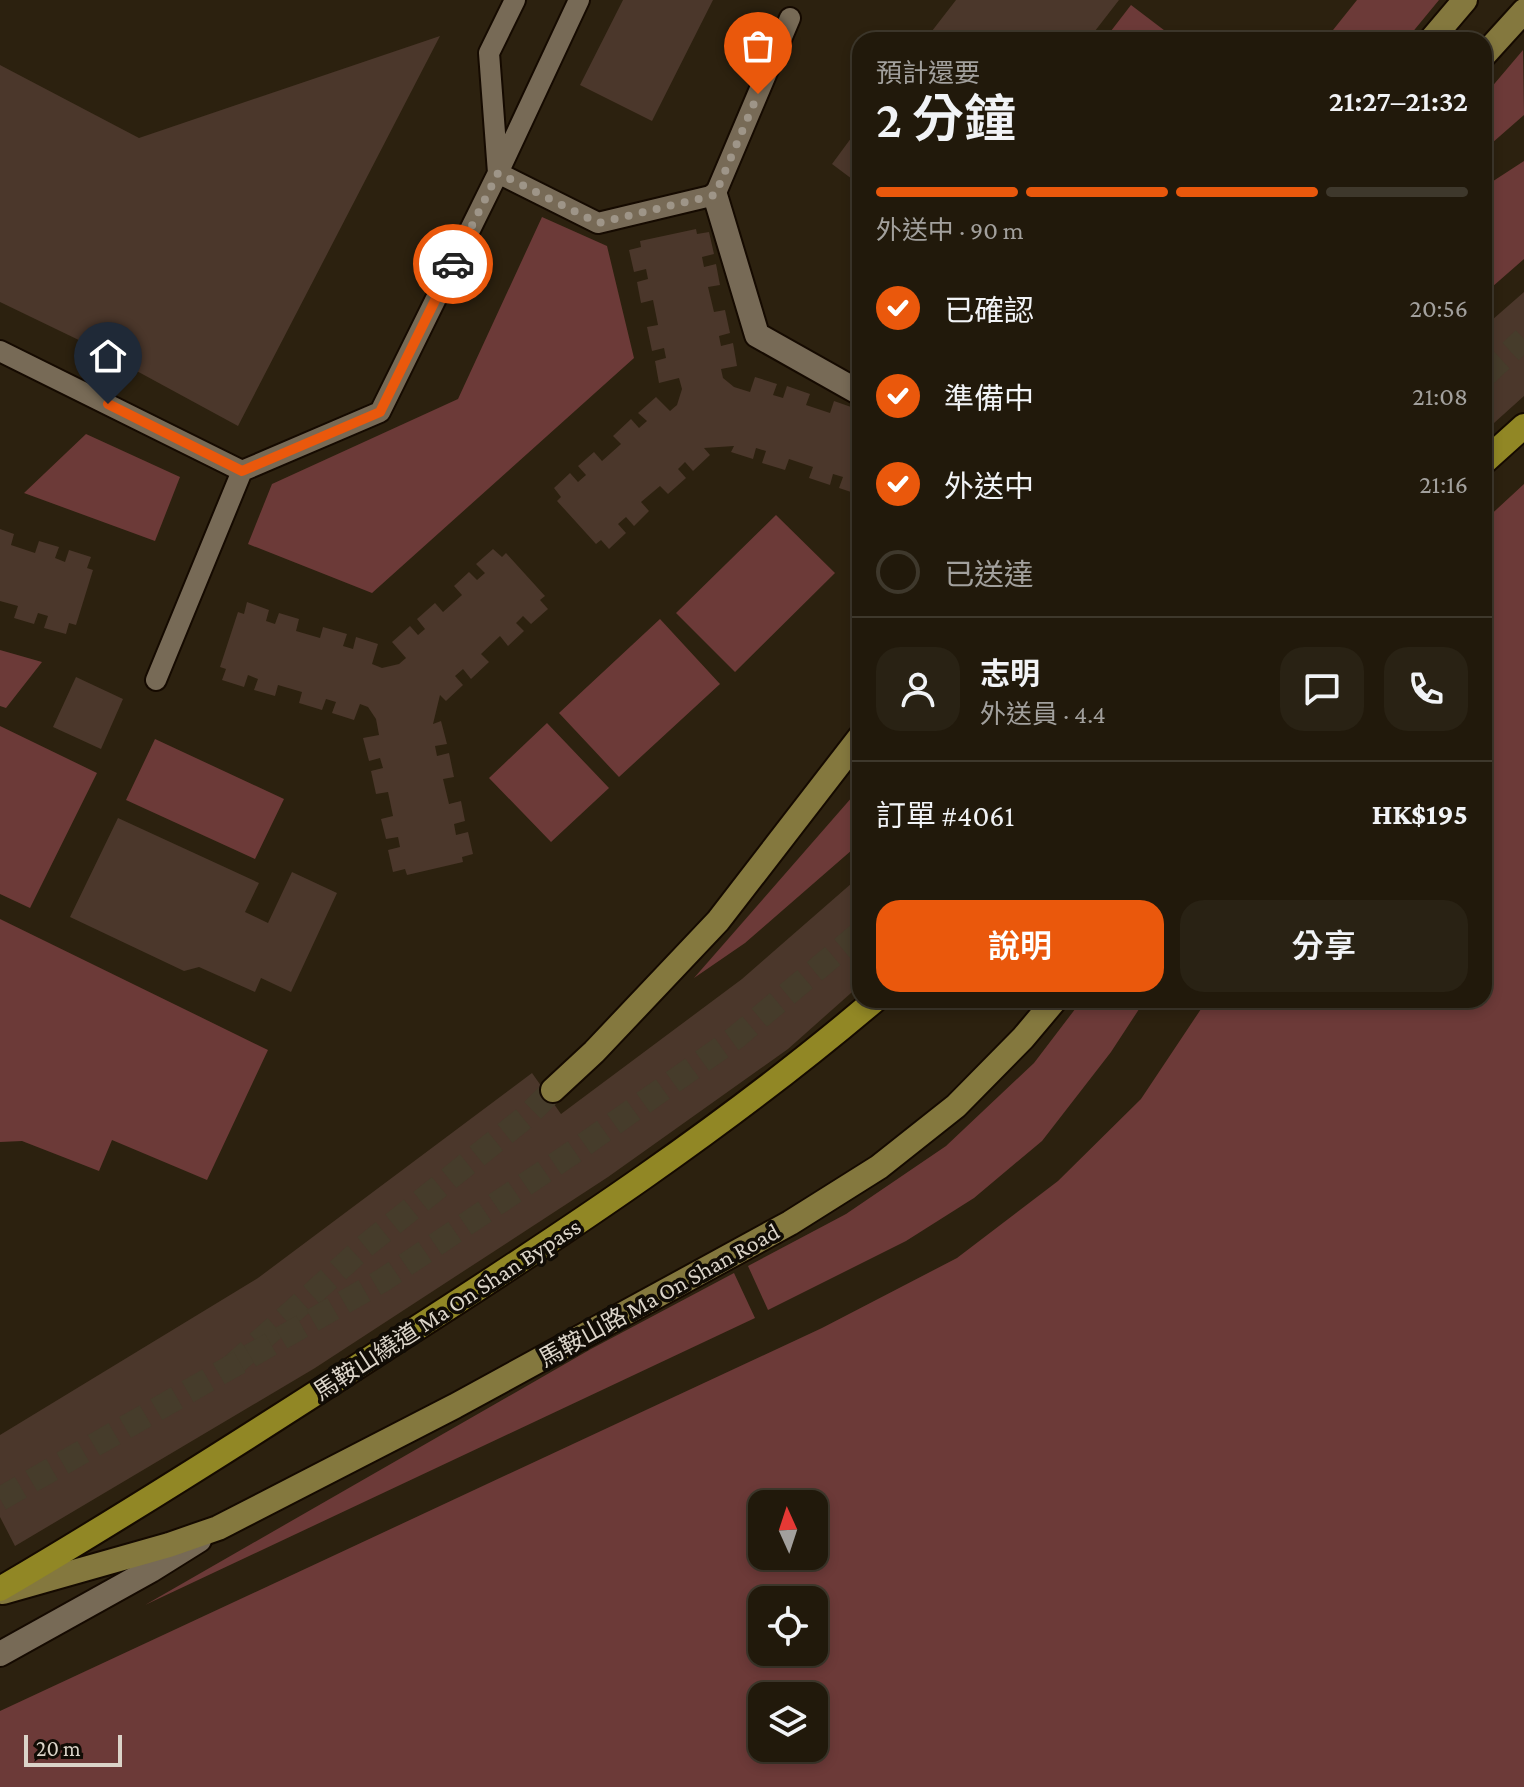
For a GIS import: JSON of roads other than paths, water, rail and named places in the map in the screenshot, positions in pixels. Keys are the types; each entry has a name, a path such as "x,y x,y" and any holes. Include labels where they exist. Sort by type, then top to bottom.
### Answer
{"main road":[{"path":"1438,32 1465,0"},
{"path":"1492,46 1524,11"},
{"path":"1492,455 1524,426"},
{"path":"553,1090 594,1052 718,921 852,747"},
{"name":"馬鞍山繞道 Ma On Shan Bypass","path":"0,1591 319,1392 618,1197 831,1038 866,1008"},
{"name":"馬鞍山路 Ma On Shan Road","path":"0,1591 169,1545 218,1528 542,1360 843,1191 956,1106 1048,1008"}],"street":[{"path":"715,195 757,335 852,388"},
{"name":"馬鞍山路 Ma On Shan Road","path":"0,1654 151,1570 218,1528"}],"lane":[{"path":"498,173 489,53 515,0"},
{"path":"156,680 242,471 380,412 579,0"},
{"path":"498,173 598,223 715,195 790,18"},
{"path":"0,351 242,471"}],"tunnel":[{"path":"1492,369 1524,339"},
{"path":"0,1499 383,1280 575,1151 735,1038 852,940"},
{"path":"231,1367 364,1247 528,1115 553,1090"}]}
